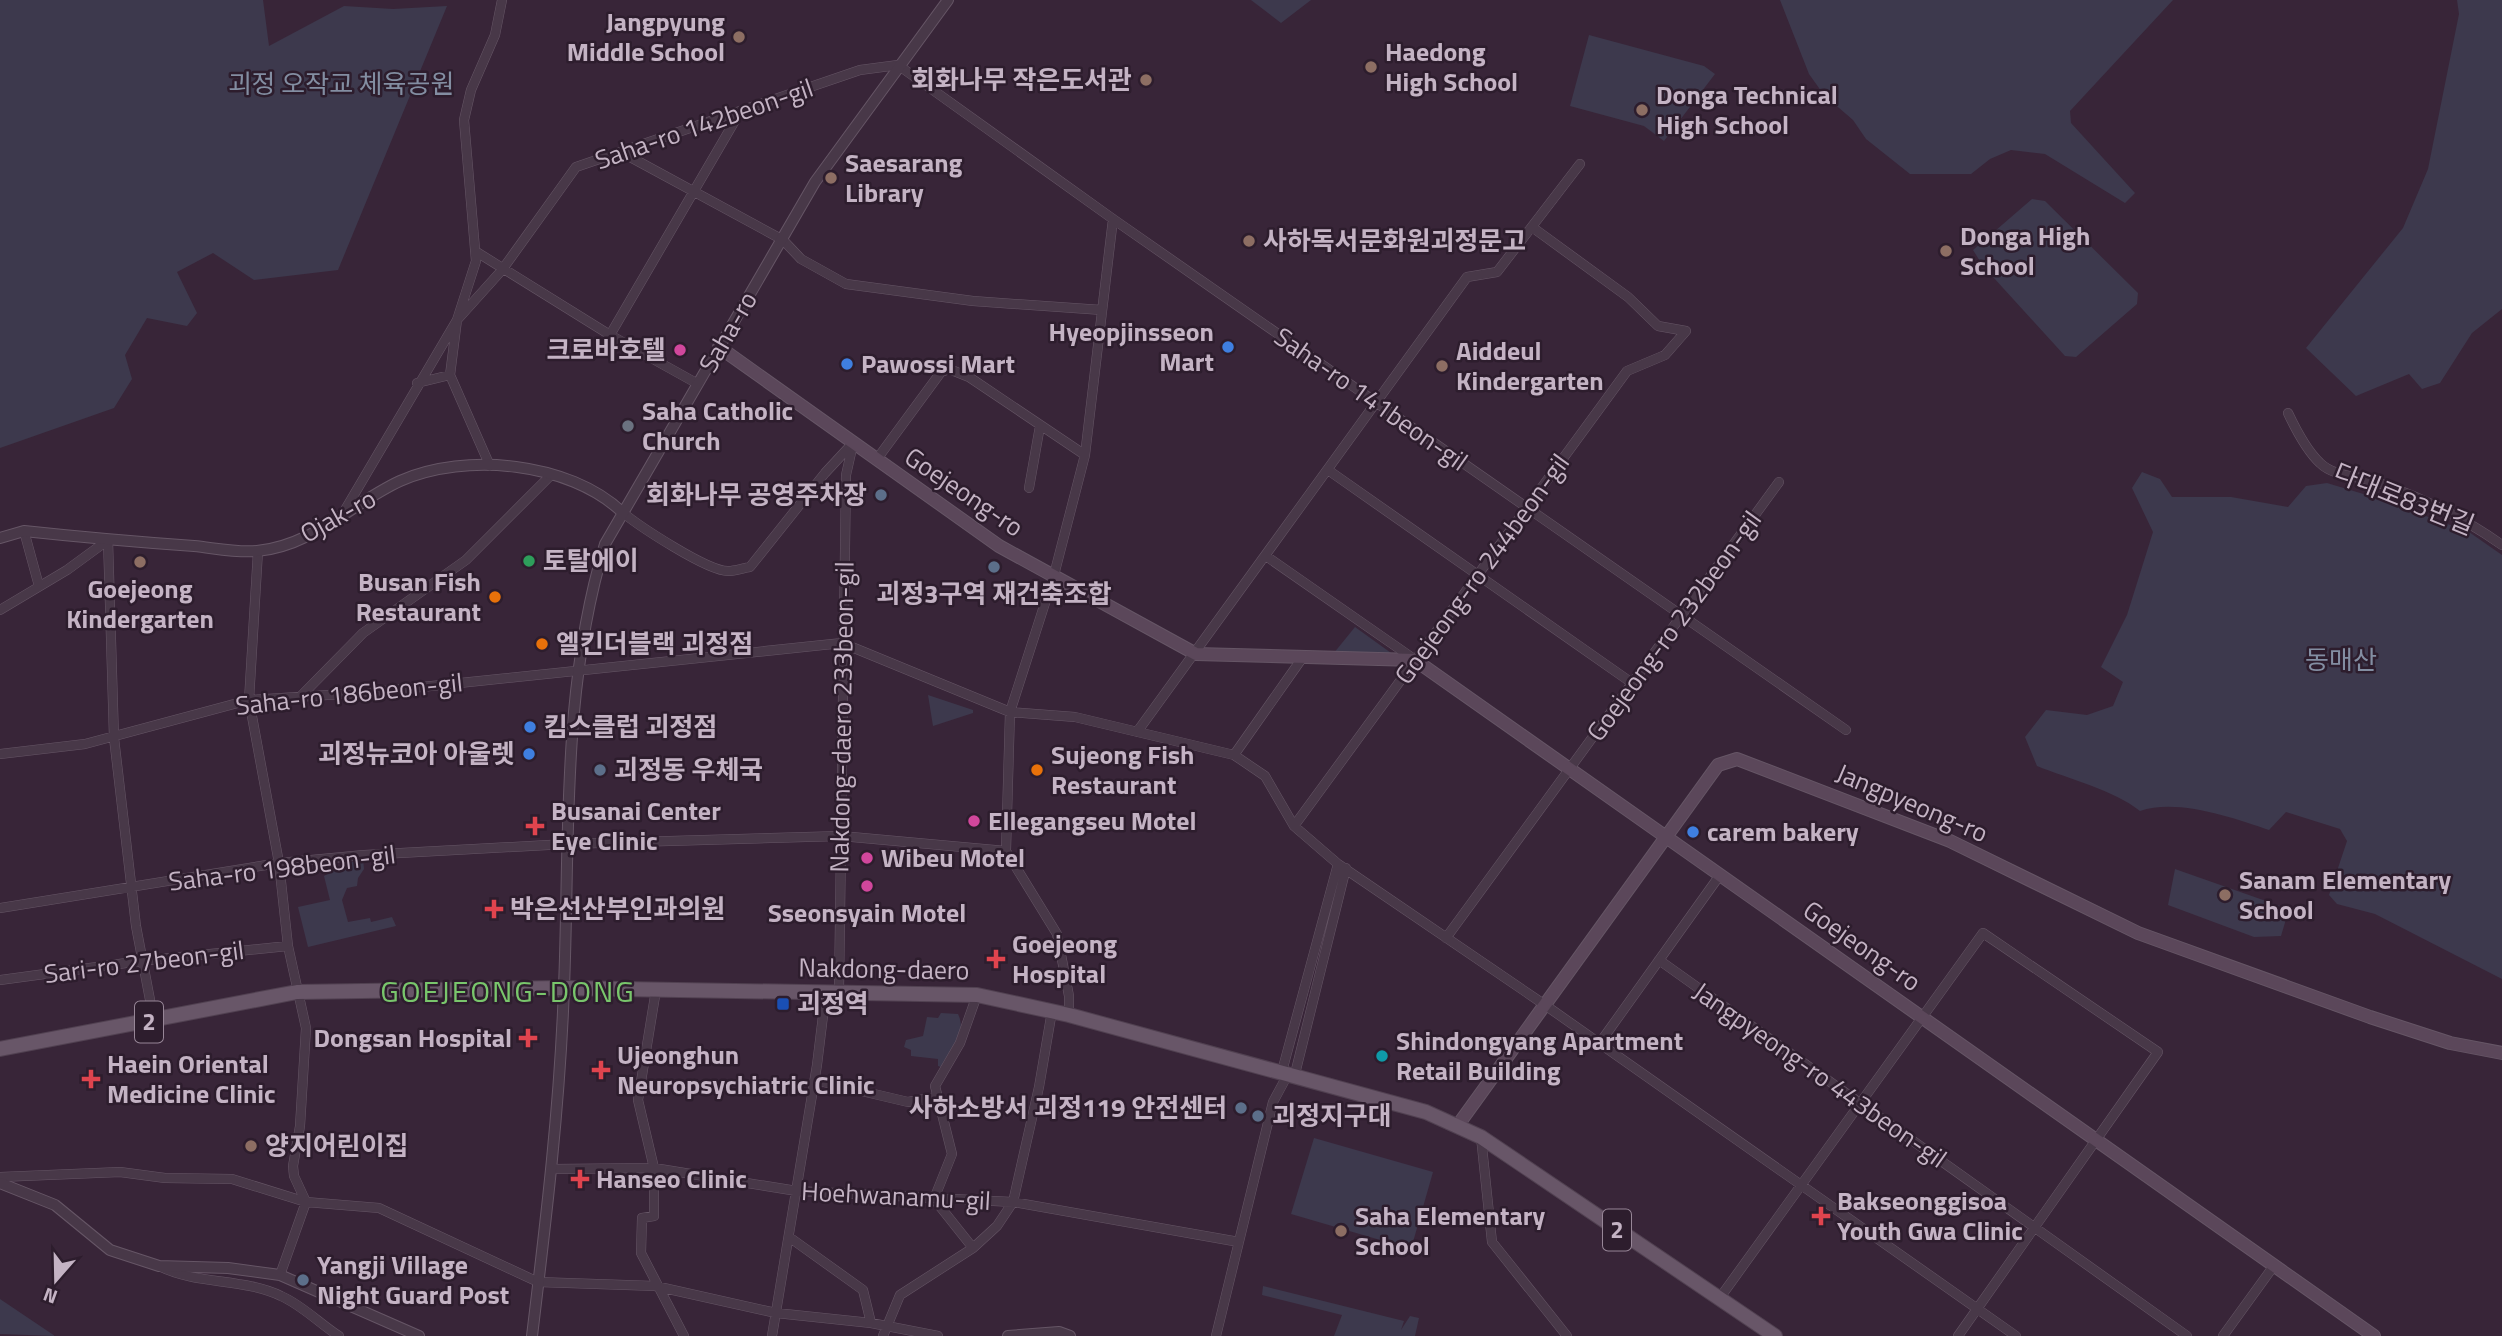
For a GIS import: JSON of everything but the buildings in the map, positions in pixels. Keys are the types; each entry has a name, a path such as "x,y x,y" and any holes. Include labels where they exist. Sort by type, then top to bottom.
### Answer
{"main road":[{"name":"Goejeong-ro","path":"719,348 999,546 1196,654 1415,660 1667,835 2374,1336"},
{"name":"Jangpyeong-ro","path":"1458,1125 1718,765 1737,759 1950,841 2138,933 2370,1017 2450,1043 2502,1053"},
{"name":"Nakdong-daero","path":"0,1049 297,992 564,988 977,995 1069,1015 1426,1112 1458,1125 1481,1137 1772,1335"}],"street":[{"path":"490,466 450,375 457,320 476,261 464,120 471,90 495,35 502,0"},
{"name":"Saha-ro","path":"532,1336 552,1169 564,988 566,844 577,669 596,574 605,544 815,182 948,0"},
{"name":"Saha-ro 142beon-gil","path":"457,320 502,270 576,167 860,70 898,65"},
{"name":"Saha-ro 141beon-gil","path":"898,65 1113,219 1846,730"},
{"path":"610,335 695,194 740,112"},
{"path":"621,152 783,240 802,258 846,284 973,301 1102,310"},
{"path":"1137,732 1467,277 1497,272 1580,164"},
{"path":"1069,1015 1069,996 1057,934 1006,851 1010,712 1054,575 1085,455 1113,219"},
{"name":"Goejeong-ro 244beon-gil","path":"1294,827 1627,371 1665,355 1686,331 1658,326 1628,297 1532,228"},
{"path":"475,251 610,335 698,384"},
{"path":"342,516 417,383 457,320"},
{"path":"877,459 941,372 948,369 969,377 1085,455"},
{"path":"417,383 450,375"},
{"name":"다대로83번길","path":"2288,413 2298,434 2321,465 2348,476 2374,481 2443,509 2502,545"},
{"path":"1030,488 1040,426"},
{"path":"622,512 639,525 704,562 726,571 750,567 825,473 853,444"},
{"name":"Nakdong-daero 233beon-gil","path":"772,1336 832,991 841,836 846,475 853,444"},
{"name":"Ojak-ro","path":"0,538 24,531 258,551 305,538 400,481 443,468 490,466 551,475 603,494 622,512"},
{"path":"1328,470 1632,683"},
{"path":"301,696 363,633 466,560 551,475"},
{"name":"Goejeong-ro 232beon-gil","path":"1446,938 1779,482"},
{"path":"24,531 39,586"},
{"path":"0,610 108,540"},
{"path":"108,540 114,738 141,961 154,1021"},
{"path":"258,551 249,701 279,863 297,992 306,1028 300,1126 293,1166 294,1176 306,1202 280,1275"},
{"path":"1266,556 1415,660"},
{"path":"842,643 1010,712 1075,717 1234,755 1265,776 1294,827 1342,866 2016,1336"},
{"name":"Saha-ro 186beon-gil","path":"0,754 53,749 114,738 249,701 374,692 842,643"},
{"path":"1234,755 1303,657"},
{"name":"Saha-ro 198beon-gil","path":"0,908 279,863 364,855 566,844 841,836 1006,851"},
{"path":"1216,1336 1273,1102 1287,1076 1342,866"},
{"path":"1599,1044 1720,875"},
{"path":"1719,1299 1983,933 2158,1052 1958,1336"},
{"name":"Sari-ro 27beon-gil","path":"0,980 141,961 289,946"},
{"name":"Jangpyeong-ro 443beon-gil","path":"1659,960 2188,1336"},
{"path":"656,990 638,1100 654,1168 654,1216 642,1218 641,1253 655,1286 684,1336"},
{"path":"973,1248 934,1199 952,1154 951,1140 936,1097 935,1086 960,1043 977,995"},
{"path":"884,1332 900,1296 973,1248 997,1226 1013,1202 1039,1087 1052,1011"},
{"path":"815,1080 908,1101 936,1097"},
{"path":"1481,1137 1492,1242 1567,1336"},
{"name":"Hoehwanamu-gil","path":"552,1169 654,1168 797,1191 1013,1202 1239,1242"},
{"path":"0,1177 120,1172 165,1178 232,1179 306,1202 379,1209 538,1282 655,1286 776,1312 871,1323 884,1332 938,1336"},
{"path":"0,1183 55,1205 110,1250 159,1266 184,1278 229,1281 282,1296 339,1336"},
{"path":"789,1237 863,1290 871,1323"},
{"path":"159,1266 228,1268 280,1275 419,1336"},
{"path":"2223,1336 2273,1267"},
{"path":"1007,1336 1059,1332 1070,1336"}],"green space":[{"name":"괴정 오작교 체육공원","path":"0,0 263,0 269,46 344,6 393,9 447,6 338,270 254,280 213,253 177,272 197,313 187,326 147,318 125,355 132,379 114,408 0,448"},
{"path":"1251,0 1311,0 1281,23"},
{"path":"1780,0 2173,0 2070,111 2071,123 2135,193 2125,203 2045,154 2011,150 1990,159 1971,174 1910,174 1866,139 1853,120 1824,95 1809,74"},
{"path":"2457,0 2502,0 2502,309 2472,333 2440,383 2422,389 2409,374 2356,396 2306,348 2403,228 2428,169 2459,14"},
{"path":"1589,35 1704,66 1715,74 1664,141 1644,126 1570,106"},
{"path":"2032,199 2045,201 2138,293 2137,304 2076,357 2065,356 1983,266 1973,250"},
{"name":"동매산","path":"2142,472 2160,479 2172,497 2231,497 2288,507 2306,486 2327,483 2380,499 2469,532 2502,555 2502,979 2375,914 2337,904 2329,895 2347,841 2340,829 2286,812 2269,830 2223,815 2188,808 2140,811 2104,791 2037,766 2025,737 2046,710 2087,715 2113,706 2123,682 2101,667 2127,615 2153,532 2132,488"},
{"path":"1355,627 1405,663 1329,659"},
{"path":"928,695 973,710 973,713 933,726"},
{"path":"363,858 364,869 358,878 357,886 347,888 342,900 348,922 370,918 371,922 392,917 396,926 308,947 298,907 330,900 324,876"},
{"path":"2175,869 2289,909 2281,936 2254,937 2168,905"},
{"path":"941,1013 958,1014 961,1028 941,1067 938,1066 938,1059 911,1056 911,1050 904,1047 906,1040 923,1036 927,1017 938,1018"},
{"path":"1314,1138 1433,1172 1411,1249 1291,1214"},
{"path":"1263,1286 1404,1321 1401,1330 1410,1316 1419,1318 1415,1336 1334,1336 1342,1315 1262,1295"},
{"path":"0,1299 55,1336 0,1334"}],"place":[{"name":"Jangpyung Middle School","path":"739,37"},
{"name":"Haedong High School","path":"1371,67"},
{"name":"회화나무 작은도서관","path":"1146,80"},
{"name":"Donga Technical High School","path":"1642,110"},
{"name":"Saesarang Library","path":"831,178"},
{"name":"사하독서문화원괴정문고","path":"1249,241"},
{"name":"Donga High School","path":"1946,251"},
{"name":"Hyeopjinsseon Mart","path":"1228,347"},
{"name":"크로바호텔","path":"680,350"},
{"name":"Pawossi Mart","path":"847,364"},
{"name":"Aiddeul Kindergarten","path":"1442,366"},
{"name":"Saha Catholic Church","path":"628,426"},
{"name":"회화나무 공영주차장","path":"881,495"},
{"name":"토탈에이","path":"529,561"},
{"name":"Goejeong Kindergarten","path":"140,562"},
{"name":"괴정3구역 재건축조합","path":"994,567"},
{"name":"Busan Fish Restaurant","path":"495,597"},
{"name":"엘킨더블랙 괴정점","path":"542,644"},
{"name":"킴스클럽 괴정점","path":"530,727"},
{"name":"괴정뉴코아 아울렛","path":"529,754"},
{"name":"괴정동 우체국","path":"600,770"},
{"name":"Sujeong Fish Restaurant","path":"1037,770"},
{"name":"Ellegangseu Motel","path":"974,821"},
{"name":"Busanai Center Eye Clinic","path":"535,826"},
{"name":"carem bakery","path":"1693,832"},
{"name":"Wibeu Motel","path":"867,858"},
{"name":"Sseonsyain Motel","path":"867,886"},
{"name":"Sanam Elementary School","path":"2225,895"},
{"name":"박은선산부인과의원","path":"494,909"},
{"name":"Goejeong Hospital","path":"996,959"},
{"name":"괴정역","path":"783,1004"},
{"name":"Dongsan Hospital","path":"528,1038"},
{"name":"Shindongyang Apartment Retail Building","path":"1382,1056"},
{"name":"Ujeonghun Neuropsychiatric Clinic","path":"601,1070"},
{"name":"Haein Oriental Medicine Clinic","path":"91,1079"},
{"name":"사하소방서 괴정119 안전센터","path":"1241,1108"},
{"name":"괴정지구대","path":"1258,1116"},
{"name":"양지어린이집","path":"251,1146"},
{"name":"Hanseo Clinic","path":"580,1179"},
{"name":"Bakseonggisoa Youth Gwa Clinic","path":"1821,1216"},
{"name":"Saha Elementary School","path":"1341,1231"},
{"name":"Yangji Village Night Guard Post","path":"303,1280"}],"district":[{"name":"GOEJEONG-DONG","path":"508,992"}]}
